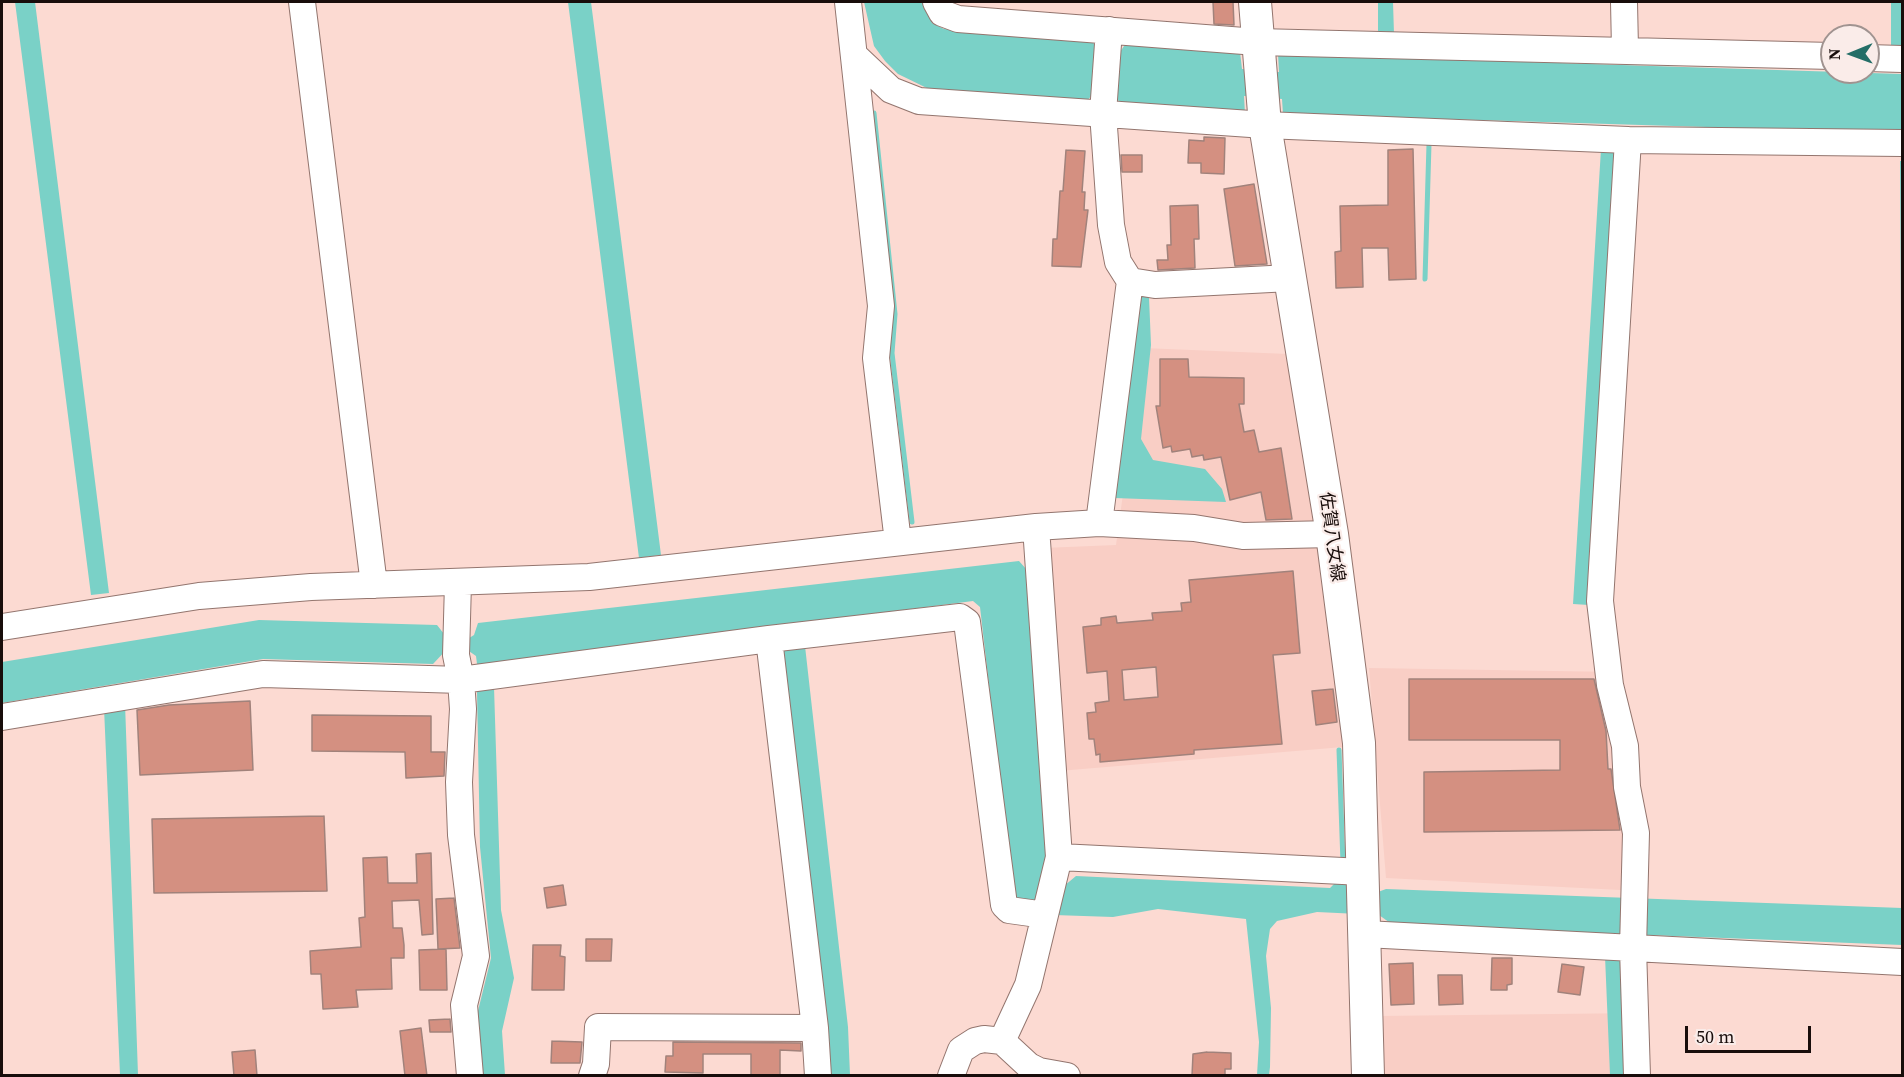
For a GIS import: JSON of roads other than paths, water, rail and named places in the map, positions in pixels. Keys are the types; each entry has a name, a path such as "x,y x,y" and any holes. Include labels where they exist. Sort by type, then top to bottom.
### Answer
{"main road":[{"name":"佐賀八女線","path":"1255,2 1264,114 1332,534 1359,743 1368,1076"}],"street":[{"path":"302,2 374,585"},
{"path":"848,2 856,57 881,306 876,358 898,542"},
{"path":"936,2 942,13 958,19 1109,30 1258,53 1625,49 1820,56"},
{"path":"1624,2 1625,49"},
{"path":"1099,523 1130,281 1118,262 1111,225 1103,113 1109,30"},
{"path":"856,57 891,90 919,101 1103,113 1264,114 1628,140 1902,143"},
{"path":"1880,58 1902,59"},
{"path":"1628,140 1600,600 1610,685 1625,746 1627,787 1636,833 1633,948 1637,1076"},
{"path":"1130,281 1155,285 1290,278"},
{"path":"2,627 199,596 374,585 589,577 1036,527 1099,523 1194,528 1243,536 1332,534"},
{"path":"1002,1041 1028,985 1059,857 1036,527"},
{"path":"458,583 458,656 463,709 459,782 461,824 476,956 464,1005 470,1076"},
{"path":"2,717 263,674 458,656 769,639 960,617 967,622 1004,905 1009,910 1049,897"},
{"path":"769,639 815,1028 818,1076"},
{"path":"1059,857 1363,879"},
{"path":"1365,926 1633,948 1902,962"},
{"path":"592,1076 596,1064 598,1027 815,1028"},
{"path":"951,1076 961,1050 975,1041 1002,1041 1029,1066 1039,1071 1067,1076"}],"water":[{"path":"15,2 35,2 109,593 91,595"},
{"path":"568,2 591,2 661,555 639,558"},
{"path":"864,2 924,2 932,23 944,29 1092,40 1097,50 1120,52 1126,43 1240,52 1242,69 1279,72 1278,54 1820,71 1820,84 1880,84 1880,73 1902,74 1902,133 1283,114 1282,99 1244,96 1245,114 1120,106 1117,96 1093,94 1086,102 933,91 898,74 874,46"},
{"path":"1378,2 1393,2 1394,34 1378,35"},
{"path":"1891,2 1902,2 1902,49 1891,48"},
{"path":"1601,149 1617,150 1589,605 1573,604"},
{"path":"1900,161 1902,161 1902,502"},
{"path":"1139,296 1149,297 1151,345 1141,439 1153,460 1205,469 1222,489 1226,502 1114,498"},
{"path":"1019,561 1027,570 1064,886 1076,876 1330,888 1337,881 1378,892 1386,889 1902,908 1902,945 1393,925 1379,915 1317,912 1277,921 1270,929 1266,956 1271,1008 1270,1067 1269,1075 1257,1075 1259,1042 1246,919 1158,909 1113,917 1054,915 1036,905 1017,901 1013,894 980,607 973,601 486,664 477,664 476,656 466,649 448,648 433,664 263,659 2,703 2,662 259,620 437,625 448,639 466,640 474,635 478,623"},
{"path":"805,646 848,1027 850,1075 827,1075 781,650"},
{"path":"486,686 494,687 501,910 514,978 502,1031 505,1075 482,1075 476,1019 491,958 480,847 477,692"},
{"path":"125,703 138,1075 120,1075 104,708"},
{"path":"1605,956 1621,958 1625,1075 1610,1075"}],"waterway":[{"path":"874,113 895,314 892,353 912,522"},
{"path":"1425,279 1429,144"},
{"path":"1339,750 1343,863"}]}
